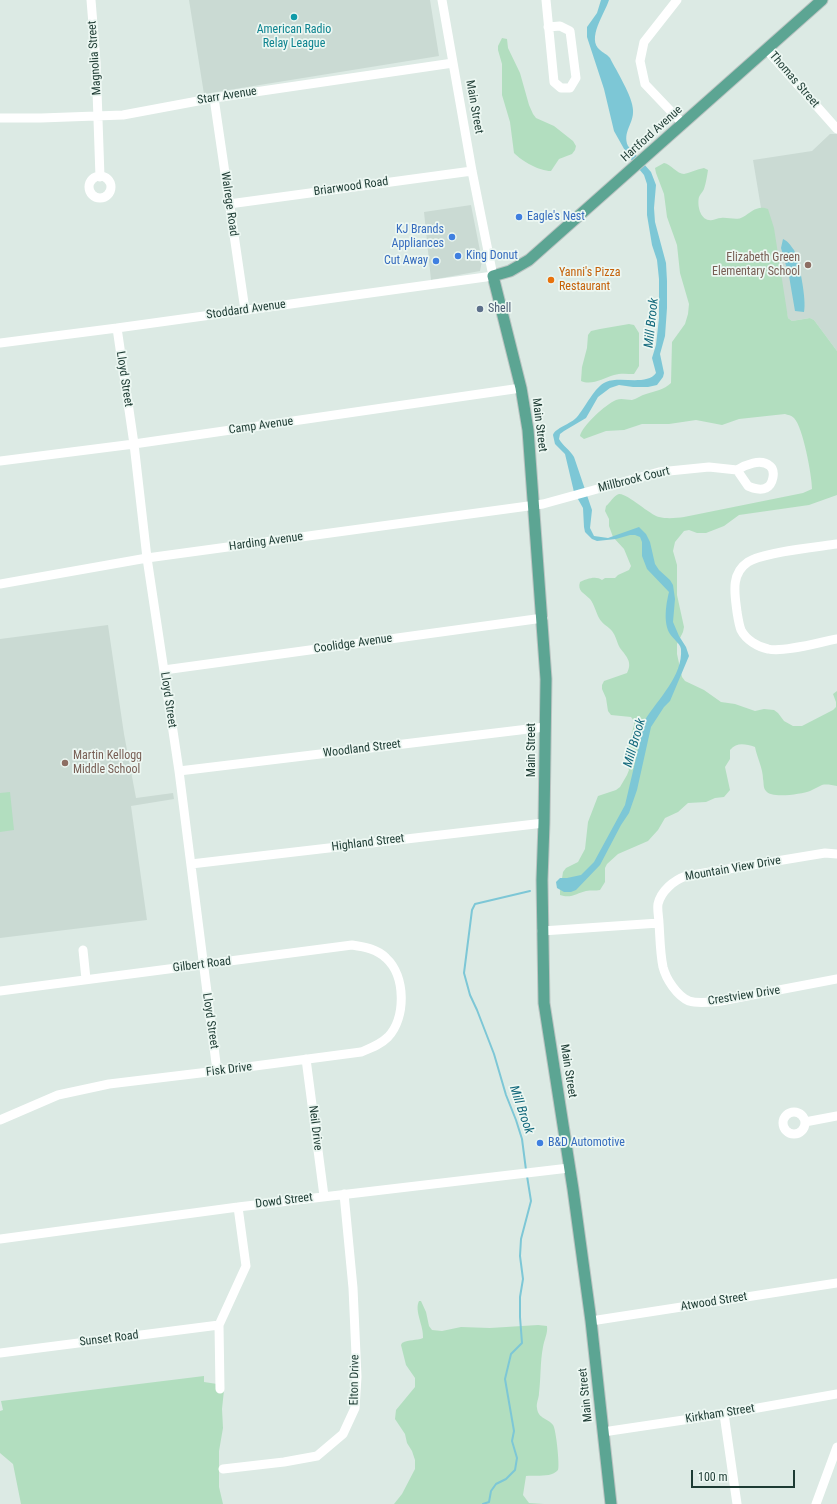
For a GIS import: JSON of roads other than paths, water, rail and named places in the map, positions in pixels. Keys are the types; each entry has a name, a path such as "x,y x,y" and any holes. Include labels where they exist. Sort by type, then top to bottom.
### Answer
{"main road":[{"name":"Hartford Avenue","path":"493,276 510,271 530,260 822,0"},
{"name":"Main Street","path":"493,276 521,388 528,430 546,679 542,931 544,1003 591,1321 611,1504"}],"street":[{"name":"Magnolia Street","path":"91,0 99,117 100,177"},
{"name":"Main Street","path":"442,0 472,171 493,276"},
{"path":"546,0 548,27 554,82 561,88 570,88 576,78 570,30 560,26 548,27"},
{"path":"677,0 644,42 640,61 645,84 683,124"},
{"name":"Thomas Street","path":"766,49 837,129"},
{"name":"Starr Avenue","path":"0,118 99,117 123,115 214,98 453,63"},
{"name":"Walrege Road","path":"214,98 245,310"},
{"name":"Briarwood Road","path":"229,204 472,171"},
{"name":"Stoddard Avenue","path":"0,343 493,276"},
{"name":"Lloyd Street","path":"117,328 191,864 202,965 217,1072"},
{"name":"Camp Avenue","path":"0,461 134,444 521,388"},
{"name":"Millbrook Court","path":"534,505 555,502 659,472 709,467 737,470"},
{"name":"Harding Avenue","path":"0,584 148,558 534,505"},
{"path":"837,544 771,554 755,559 747,563 740,571 735,580 734,590 741,630 750,640 760,647 770,650 783,649 837,639"},
{"name":"Coolidge Avenue","path":"164,670 542,618"},
{"name":"Woodland Street","path":"178,771 545,727"},
{"name":"Highland Street","path":"191,864 544,823"},
{"name":"Mountain View Drive","path":"659,923 658,904 663,892 676,879 686,876 825,853 837,854"},
{"path":"542,931 659,923"},
{"name":"Crestview Drive","path":"659,923 663,968 668,980 677,992 689,1001 721,1001 837,979"},
{"name":"Gilbert Road","path":"0,991 352,945 362,946 377,951 387,958 396,970"},
{"path":"83,950 86,979"},
{"name":"Fisk Drive","path":"0,1120 58,1095 82,1089 109,1084 217,1072 360,1052 376,1046 388,1037 399,1018 402,1004 396,970"},
{"name":"Neil Drive","path":"306,1059 324,1196"},
{"path":"805,1122 837,1116"},
{"name":"Dowd Street","path":"0,1238 324,1196 569,1168"},
{"name":"Elton Drive","path":"223,1469 284,1462 317,1456 343,1434 355,1408 357,1377 353,1288 344,1194"},
{"path":"220,1389 219,1325 246,1266 238,1207"},
{"name":"Atwood Street","path":"591,1321 837,1283"},
{"name":"Sunset Road","path":"0,1353 219,1325"},
{"name":"Kirkham Street","path":"603,1432 724,1414 837,1394"},
{"path":"724,1414 737,1504"},
{"path":"816,1504 837,1447"}],"water":[{"path":"601,0 609,0 598,26 595,39 596,45 610,58 630,98 633,115 626,136 628,146 651,172 656,185 654,208 655,222 666,263 667,281 665,336 660,354 664,373 657,385 648,387 633,387 619,385 610,388 598,397 586,418 560,434 559,439 574,457 592,510 590,528 594,536 608,538 639,527 646,534 650,542 655,564 673,585 675,599 673,622 689,656 670,701 664,707 651,727 637,790 629,813 600,865 576,890 564,892 557,888 556,882 560,878 581,875 594,862 625,805 645,720 669,687 681,659 681,649 670,634 666,624 666,608 669,592 647,569 642,556 642,542 640,537 630,535 616,539 597,541 592,539 585,532 583,508 574,492 565,454 555,444 553,435 557,430 577,417 594,392 602,384 612,380 646,379 652,377 656,373 652,358 656,345 659,318 659,279 657,260 652,245 647,215 647,184 644,175 628,156 614,131 604,89 587,37 587,27 597,13"},
{"path":"783,239 788,242 794,250 798,262 802,281 805,307 804,312 795,311 789,276 781,248"}],"waterway":[{"name":"Mill Brook","path":"526,1170 522,1139 506,1095 494,1054 470,995 464,973 472,910 475,904 530,891"},
{"name":"Mill Brook","path":"483,1504 489,1502 491,1491 496,1484 506,1479 515,1470 517,1458 512,1441 514,1431 505,1379 511,1354 522,1343 520,1317 520,1297 523,1279 520,1256 521,1239 531,1201 527,1176"}],"place":[{"name":"American Radio Relay League","path":"294,17"},
{"name":"Eagle's Nest","path":"519,217"},
{"name":"KJ Brands Appliances","path":"452,237"},
{"name":"King Donut","path":"458,256"},
{"name":"Cut Away","path":"436,261"},
{"name":"Elizabeth Green Elementary School","path":"808,265"},
{"name":"Yanni's Pizza Restaurant","path":"551,280"},
{"name":"Shell","path":"480,309"},
{"name":"Martin Kellogg Middle School","path":"65,763"},
{"name":"B&D Automotive","path":"540,1143"}]}
